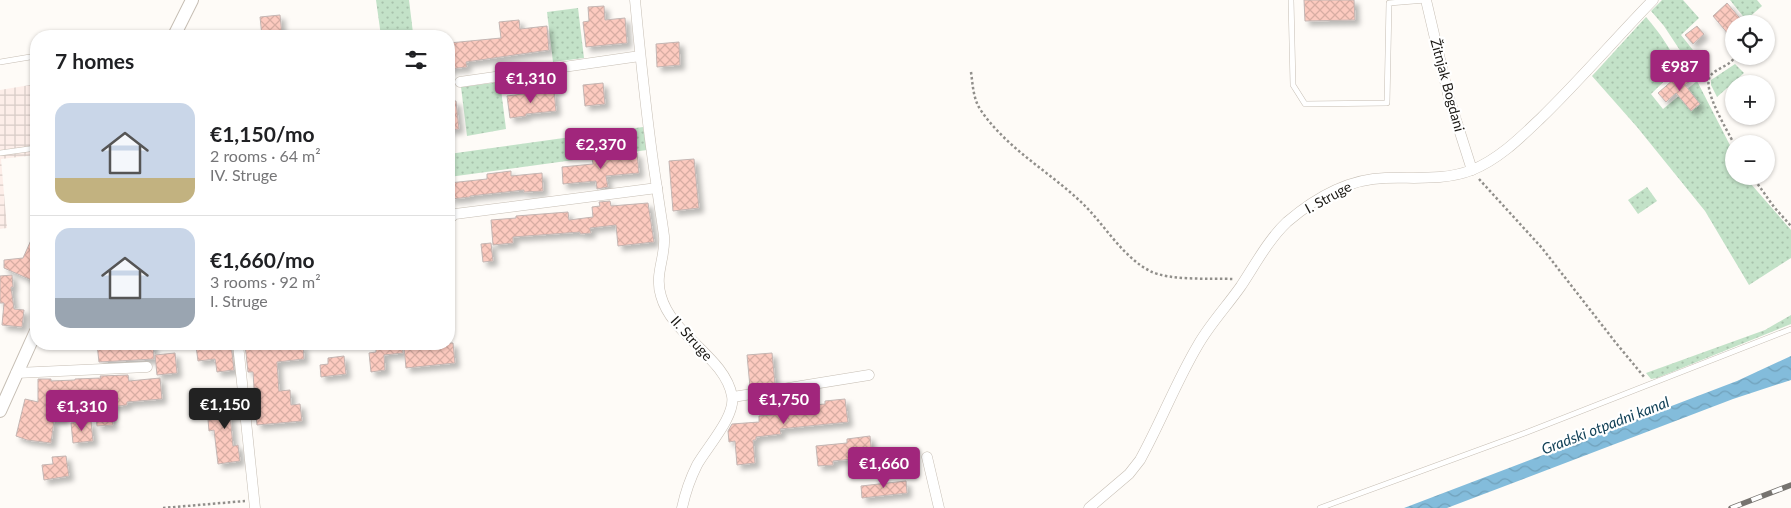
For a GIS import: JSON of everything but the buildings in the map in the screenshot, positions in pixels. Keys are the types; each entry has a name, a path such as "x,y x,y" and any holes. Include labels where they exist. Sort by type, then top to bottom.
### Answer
{"street":[{"path":"176,30 192,0"},
{"name":"II. Struge","path":"635,0 640,56 664,241 658,271 658,285 664,307 684,333 718,367 726,379 732,397"},
{"name":"Žitnjak Bogdani","path":"1426,0 1449,98 1472,170"},
{"name":"I. Struge","path":"1089,508 1128,474 1140,460 1198,344 1246,279 1264,251 1286,224 1311,204 1348,184 1384,178 1436,178 1472,170 1495,158 1514,143 1557,102 1653,0"},
{"path":"460,82 640,56"},
{"path":"455,214 657,188"},
{"path":"0,410 30,344"},
{"path":"239,350 255,504"},
{"path":"16,373 147,367"},
{"path":"682,508 697,466 730,412 732,397 869,376"},
{"path":"928,457 939,508"}],"lane":[{"path":"1291,0 1293,85 1305,104 1387,103 1387,1 1426,0"},
{"path":"0,62 30,57"},
{"path":"0,153 30,149"},
{"path":"1320,508 1525,433 1791,329"}],"path":[{"path":"1727,65 1713,72 1708,78 1708,89 1730,135"},
{"path":"971,72 974,96 982,112 1027,159 1082,203 1133,260 1151,272 1172,276 1246,279"},
{"path":"1472,170 1489,192 1542,248 1616,343 1651,384"},
{"path":"1758,185 1791,226"},
{"path":"162,508 255,504"}],"shaded area":[{"path":"30,85 30,156 1,159 7,228 0,229 0,90"}],"green space":[{"path":"376,0 409,0 413,30 380,30"},
{"path":"1662,0 1683,0 1699,18 1681,35 1697,55 1687,61 1664,26 1651,11"},
{"path":"1730,0 1757,0 1762,6 1752,15 1742,15"},
{"path":"578,8 584,58 553,62 547,12"},
{"path":"1646,17 1672,53 1679,67 1651,94 1663,109 1697,81 1725,135 1725,185 1752,185 1791,230 1791,258 1749,285 1705,211 1637,127 1592,76"},
{"path":"1734,65 1736,65 1744,73 1742,75 1725,75 1725,90 1717,97 1711,85 1711,80"},
{"path":"500,82 506,129 467,136 461,87"},
{"path":"643,127 647,150 455,176 455,153"},
{"path":"1647,187 1657,201 1638,214 1628,200"},
{"path":"1791,315 1791,324 1657,378 1651,379 1646,373 1765,330"}],"water":[{"path":"1791,356 1791,380 1733,399 1447,508 1404,508 1737,381"}],"railway":[{"path":"1731,508 1791,485"}],"water label":[{"name":"Gradski otpadni kanal","path":"1605,425"}]}
